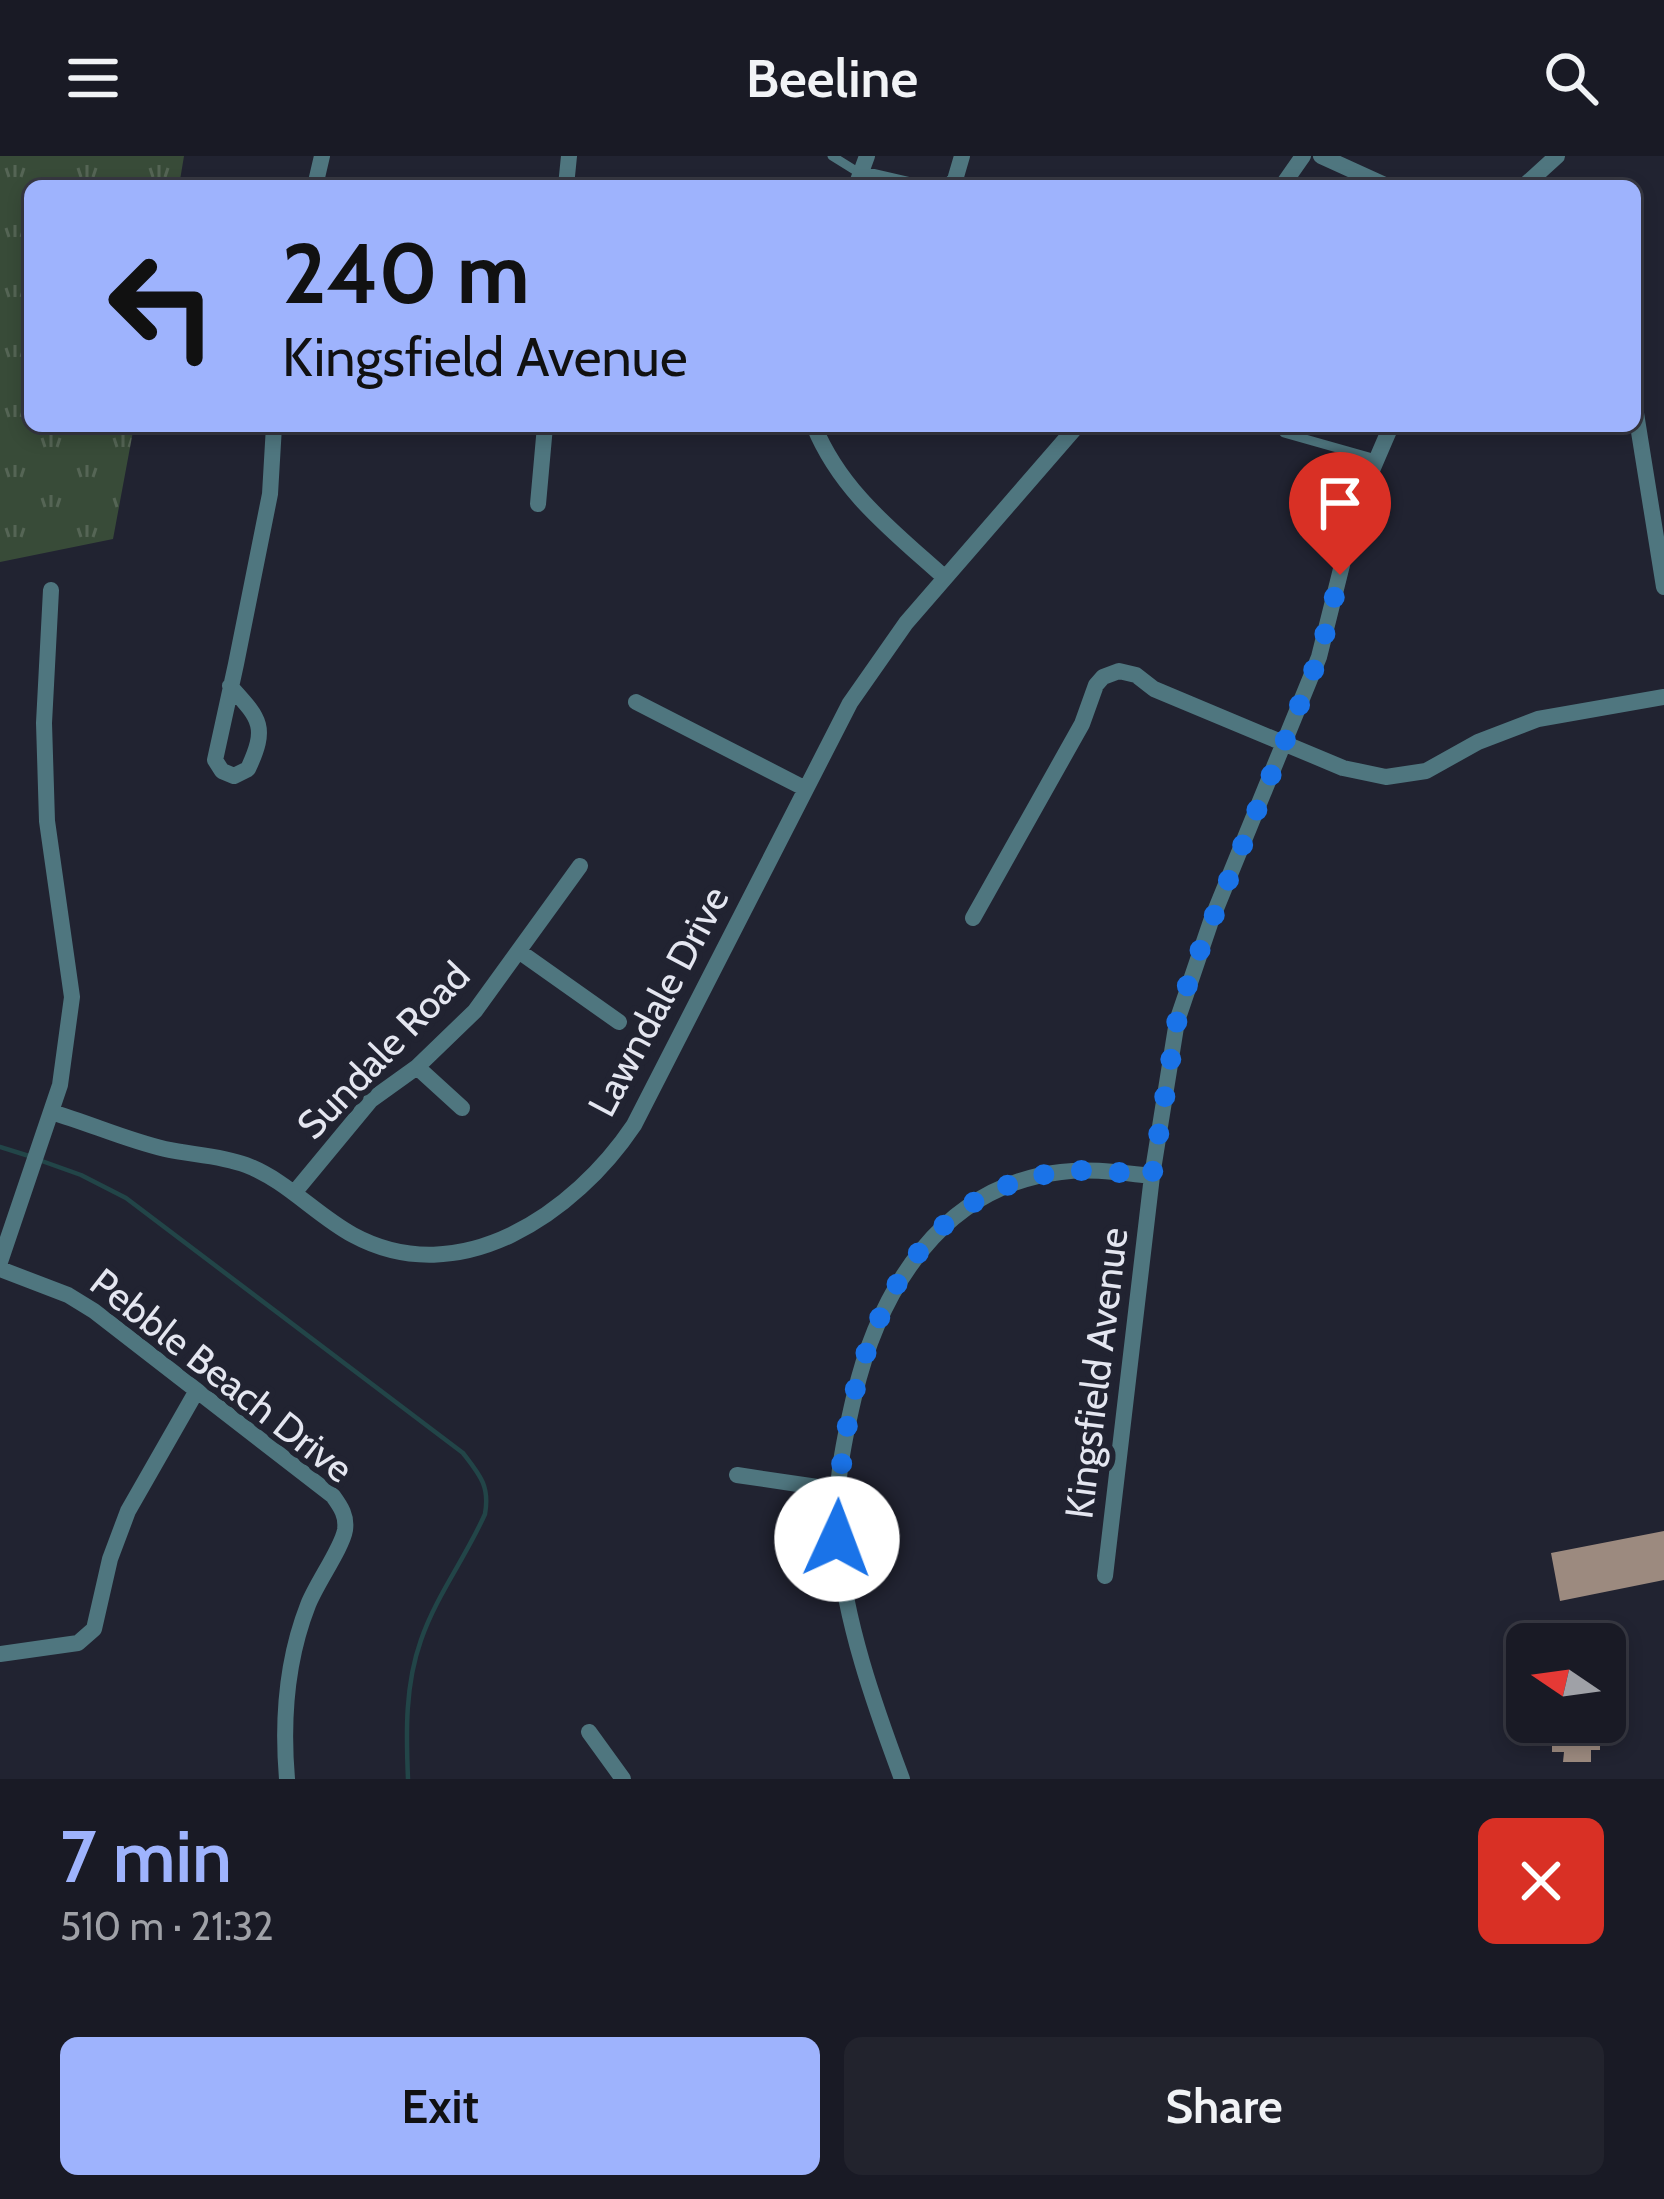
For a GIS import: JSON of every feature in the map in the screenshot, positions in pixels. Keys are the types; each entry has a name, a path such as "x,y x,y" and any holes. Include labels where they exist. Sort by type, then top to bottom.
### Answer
{"street":[{"path":"1321,156 1374,180"},
{"path":"1531,180 1557,156"},
{"path":"862,172 891,180"},
{"path":"230,686 256,714 262,732 248,770 235,776 222,771 214,760 270,494 274,432"},
{"path":"538,504 544,432"},
{"path":"816,432 853,494 945,578"},
{"name":"Lawndale Drive","path":"51,1112 146,1144 245,1164 349,1233 415,1255 470,1252 553,1210 604,1165 634,1125 804,788 870,673 1072,432"},
{"name":"Kingsfield Avenue","path":"1105,1576 1152,1176 1187,987 1319,657 1357,505 1387,432"},
{"path":"1639,432 1664,587"},
{"path":"0,1265 64,1066 72,997 45,798 51,590"},
{"path":"973,918 1082,724 1091,693 1103,677 1128,672 1154,689 1364,775 1407,776 1538,719 1664,698"},
{"path":"636,702 804,788"},
{"name":"Sundale Road","path":"294,1193 371,1100 417,1067 475,1011 580,866"},
{"name":"Sundale Road","path":"520,952 620,1022"},
{"path":"417,1067 461,1108"},
{"path":"902,1779 850,1610 837,1539 838,1490 850,1415 872,1335 907,1268 937,1231 980,1199 1037,1176 1085,1170 1152,1176"},
{"name":"Pebble Beach Drive","path":"0,1265 68,1295 333,1496 345,1518 343,1539 309,1603 293,1656 284,1714 287,1779"},
{"path":"0,1654 78,1643 94,1629 110,1559 128,1511 196,1392"},
{"path":"737,1475 838,1490"},
{"path":"589,1732 623,1779"}],"lane":[{"path":"832,156 862,172"},
{"path":"1284,433 1376,459"}],"green space":[{"path":"0,156 184,156 180,180 24,180 24,432 133,432 113,539 0,562"}],"building":[{"path":"1664,1531 1664,1580 1560,1601 1551,1553"},
{"path":"1552,1743 1600,1743 1600,1750 1591,1750 1591,1762 1563,1762 1564,1752 1552,1752"}],"waterway":[{"path":"0,1147 29,1156"},
{"path":"39,1160 126,1198 463,1453 479,1475 485,1488 485,1514 435,1608 412,1674 408,1779"}],"route":[{"path":"837,1539 842,1459 862,1365 887,1300 922,1248 980,1199 1037,1176 1085,1170 1152,1176 1177,1021 1192,970 1319,657 1340,575"}]}
